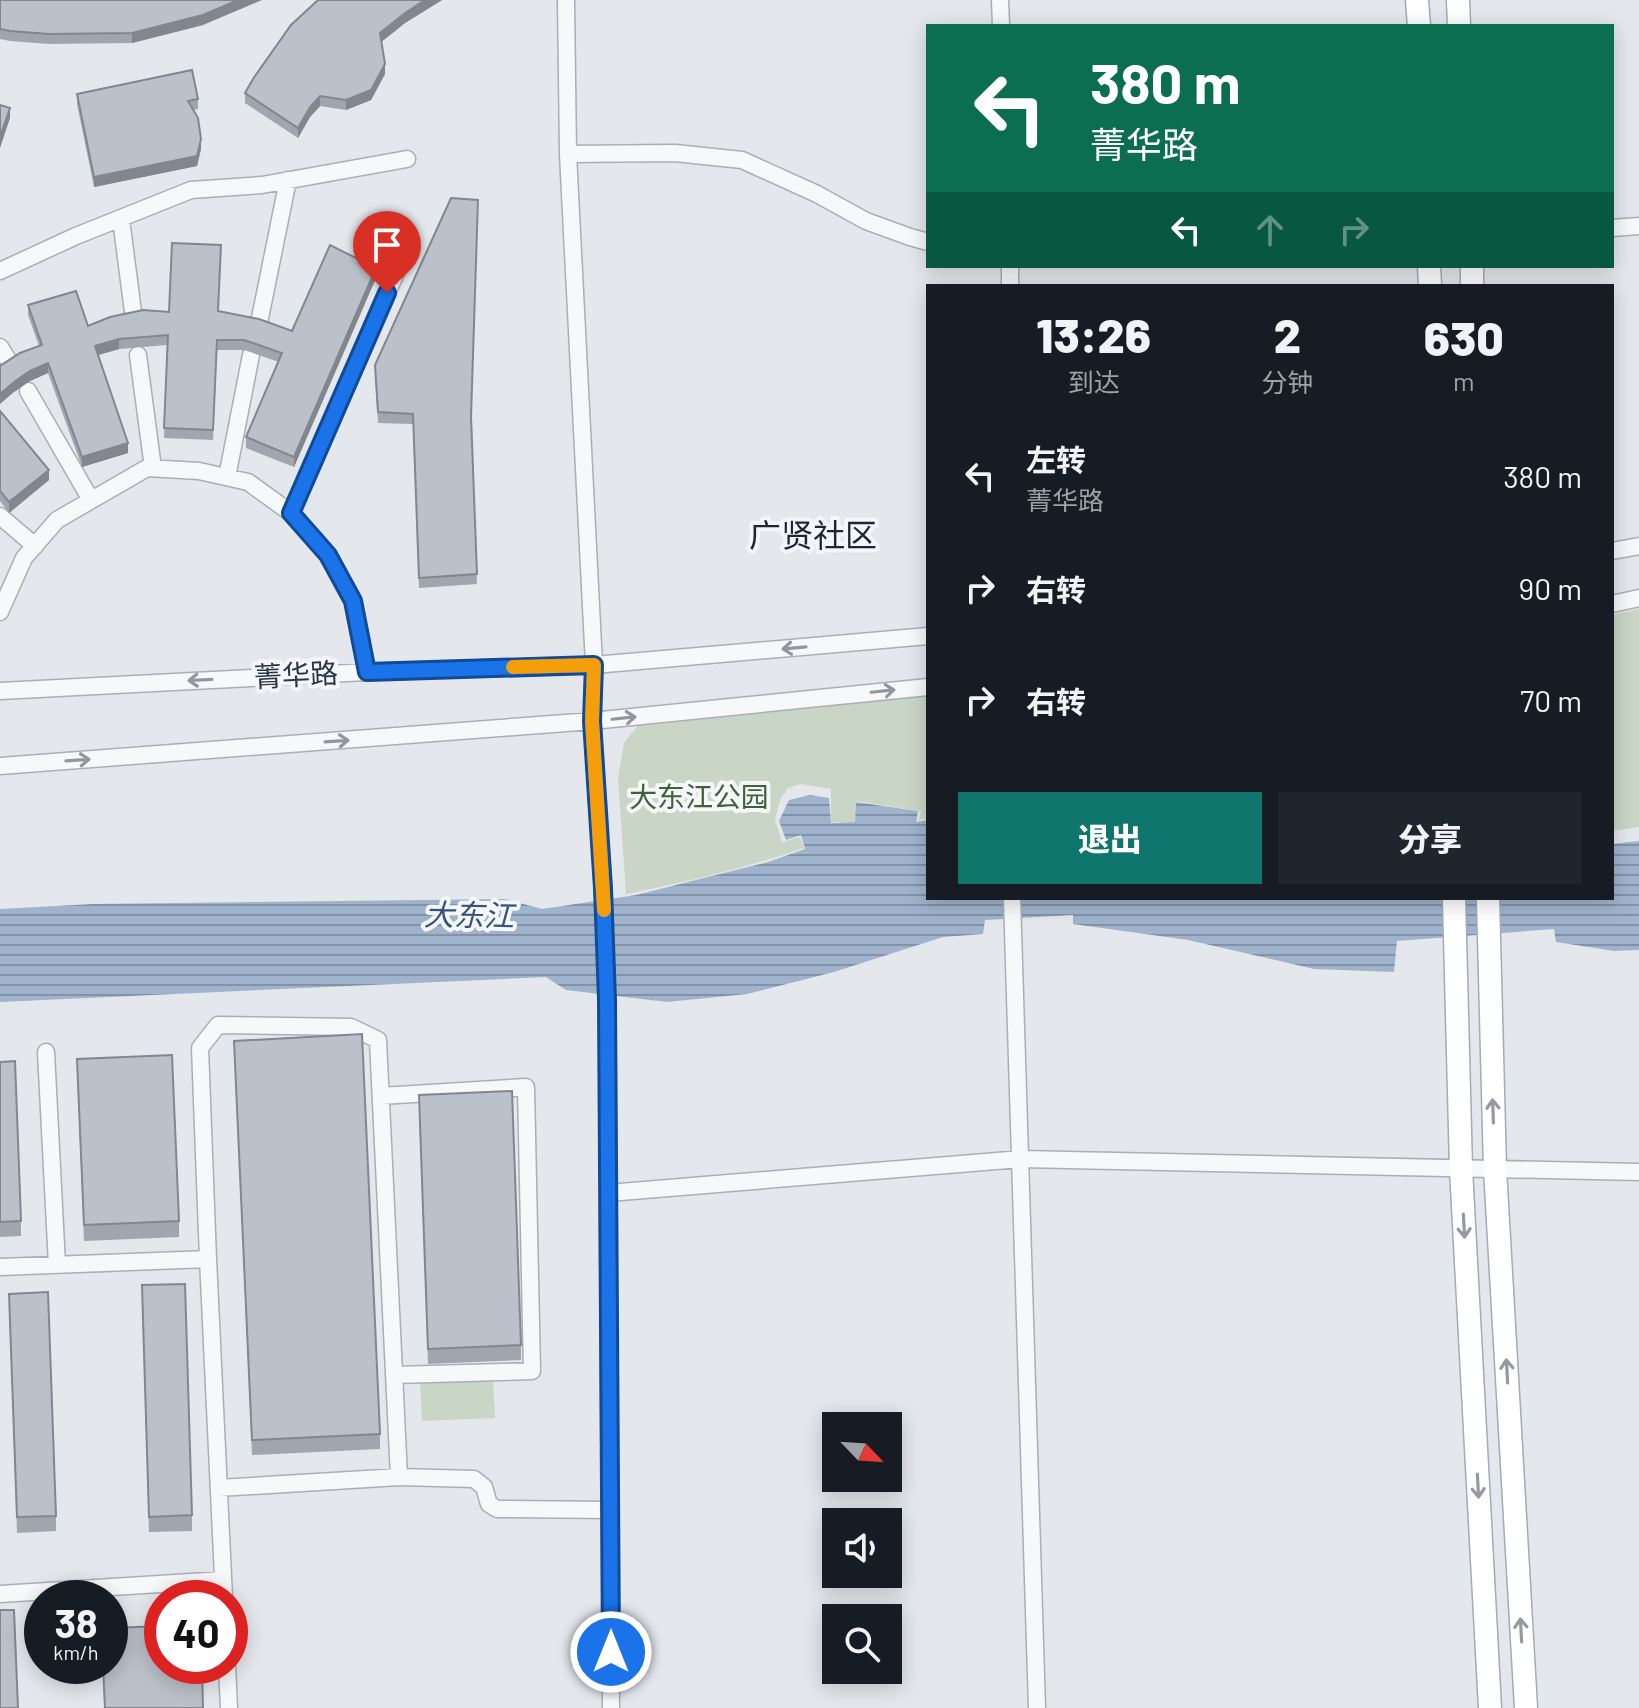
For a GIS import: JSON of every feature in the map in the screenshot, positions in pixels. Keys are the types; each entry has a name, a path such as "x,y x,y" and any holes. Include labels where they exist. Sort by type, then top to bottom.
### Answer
{"main road":[{"path":"1417,0 1419,24"},
{"path":"1458,0 1459,24"},
{"path":"1454,900 1461,1169 1490,1708"},
{"path":"1488,900 1495,1169 1526,1708"}],"street":[{"path":"566,0 568,154 594,665 592,721 607,1000 611,1708"},
{"path":"1000,0 1001,24"},
{"path":"568,154 675,153 742,160 817,194 866,221 926,241"},
{"path":"0,271 76,236 191,190 262,185 407,159"},
{"path":"259,323 288,180"},
{"path":"121,219 133,312"},
{"path":"1614,228 1639,226"},
{"path":"291,513 399,266"},
{"path":"138,355 153,468"},
{"path":"227,477 251,355"},
{"path":"28,391 91,500"},
{"path":"0,612 24,558 57,520 147,468 199,471 248,482 291,513 328,555 353,601 367,672"},
{"path":"0,516 35,546"},
{"path":"1614,551 1639,546"},
{"path":"1614,604 1639,598"},
{"name":"菁华路","path":"0,691 367,672 594,665 926,636"},
{"path":"0,766 592,721 926,687"},
{"path":"1012,900 1037,1708"},
{"path":"223,1580 200,1048 218,1025 351,1027 378,1040 399,1477"},
{"path":"46,1052 57,1265"},
{"path":"381,1096 526,1087 532,1371 395,1375"},
{"path":"608,1193 1020,1159 1639,1172"},
{"path":"0,1267 208,1259"},
{"path":"219,1488 399,1477 474,1479 484,1487 489,1504 497,1509 610,1510"},
{"path":"0,1594 144,1585"},
{"path":"228,1684 229,1708"}],"green space":[{"path":"1639,609 1639,827 1614,831 1614,615"},
{"name":"大东江公园","path":"926,693 926,818 919,820 921,811 856,801 855,822 831,822 831,789 801,784 788,788 781,798 775,819 782,842 800,837 804,848 716,874 626,894 618,778 624,743 640,723"},
{"path":"493,1379 495,1418 422,1421 420,1383"}],"water":[{"name":"大东江","path":"810,795 829,798 831,823 855,822 856,802 918,811 916,822 926,820 926,900 1614,900 1614,844 1639,841 1639,950 1614,951 1556,942 1554,929 1397,941 1394,972 1314,969 1188,940 1073,924 1073,915 985,920 983,934 943,937 834,972 747,994 667,1002 566,990 546,977 0,1002 0,909 93,904 505,899 542,909 636,895 768,862 805,849 801,835 786,840 779,821 789,800"}],"building":[{"path":"0,0 238,0 203,15 132,33 49,34 0,29"},
{"path":"318,0 425,0 380,33 385,64 371,90 346,100 320,96 298,128 245,93 291,25"},
{"path":"192,70 198,99 188,101 198,118 201,139 197,156 94,177 77,94"},
{"path":"0,105 10,108 0,137"},
{"path":"451,198 478,200 471,417 477,574 419,578 413,414 378,412 375,365"},
{"path":"172,243 221,245 218,311 259,319 292,331 330,245 376,268 294,457 246,437 282,353 244,340 217,340 213,430 164,428 168,335 119,339 95,346 128,443 82,457 48,363 30,371 0,394 0,366 20,353 42,345 28,305 76,291 88,326 110,317 143,310 169,312"},
{"path":"0,411 49,470 9,502 0,491"},
{"path":"362,1034 380,1434 252,1440 234,1041"},
{"path":"172,1055 179,1221 84,1225 77,1059"},
{"path":"15,1061 21,1221 0,1222 0,1062"},
{"path":"512,1091 521,1345 428,1349 419,1095"},
{"path":"185,1284 192,1515 149,1517 142,1285"},
{"path":"48,1292 56,1516 17,1517 9,1294"},
{"path":"0,1610 14,1610 18,1708 0,1708"},
{"path":"128,1627 144,1627 144,1684 202,1684 203,1708 105,1708 104,1684 128,1684"}],"slow traffic":[{"path":"513,667 594,665 592,721 604,910"}],"district":[{"name":"广贤社区","path":"813,536"}],"route":[{"path":"387,293 291,513 328,555 353,601 367,672 594,665 592,721 607,1000 611,1652"}]}
